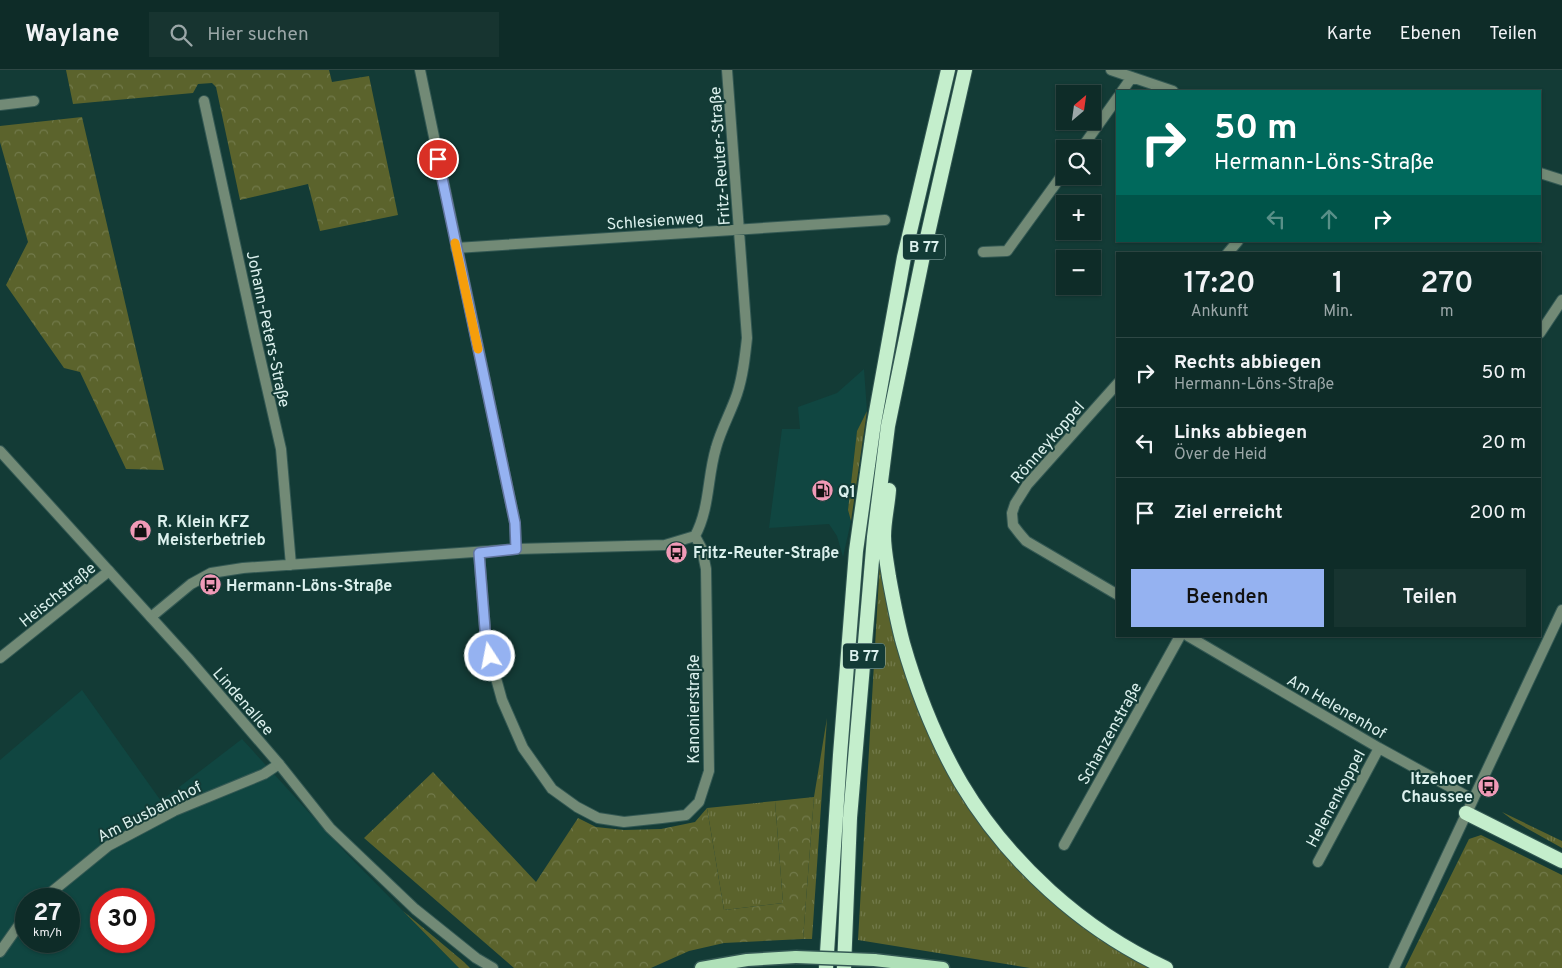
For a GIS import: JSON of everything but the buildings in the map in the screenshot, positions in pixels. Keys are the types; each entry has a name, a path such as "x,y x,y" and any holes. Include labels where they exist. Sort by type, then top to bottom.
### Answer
{"highway":[{"name":"B 77","path":"826,968 856,551 874,423 904,257 948,70"},
{"name":"B 77","path":"844,968 851,808 874,537 888,426 924,251 965,70"},
{"path":"888,426 892,465 884,536 896,619 908,660 941,744 962,784 987,820 1014,854 1045,886 1075,912 1107,935 1166,968"},
{"path":"1466,813 1562,861"}],"main road":[{"path":"701,968 747,960 796,957 874,960 943,968"}],"street":[{"path":"420,70 515,523 516,549"},
{"name":"Fritz-Reuter-Straße","path":"695,536 702,524 707,504 716,448 737,395 744,367 747,338 727,70"},
{"path":"1111,70 1170,90"},
{"path":"1123,90 1132,77"},
{"path":"1087,140 1116,100"},
{"path":"0,105 34,101"},
{"name":"Johann-Peters-Straße","path":"204,101 281,449 292,565"},
{"path":"1541,173 1562,180"},
{"path":"984,252 1007,251 1056,183"},
{"name":"Schlesienweg","path":"456,248 885,220"},
{"path":"1229,252 1237,242"},
{"path":"1541,332 1562,300"},
{"name":"Rönneykoppel","path":"1116,385 1027,486 1015,504 1012,513 1013,525 1026,541 1116,594"},
{"name":"Lindenallee","path":"0,451 151,617 279,764 330,828 415,909 476,958 493,968"},
{"path":"151,617 191,584 212,573 243,568 516,549 664,545 695,536"},
{"name":"Kanonierstraße","path":"479,553 486,642 502,700 522,748 552,789 577,807 598,818 624,822 686,815 699,802 709,771 706,569 702,549 695,536"},
{"name":"Heischstraße","path":"0,658 109,571"},
{"path":"1394,968 1562,610"},
{"name":"Schanzenstraße","path":"1064,844 1179,637"},
{"name":"Am Helenenhof","path":"1190,637 1379,748 1472,799"},
{"name":"Helenenkoppel","path":"1318,862 1379,748"},
{"name":"Am Busbahnhof","path":"56,888 108,846 174,811 264,774 279,764"},
{"path":"0,952 15,931"},
{"name":"Lindenallee","path":"476,958 483,968"}],"shaded area":[{"path":"864,369 867,411 857,431 848,510 851,521 843,557 837,536 829,524 769,528 782,429 800,429 798,407 837,393"},
{"path":"82,690 161,801 242,739 346,853 459,968 0,968 0,760"}],"green space":[{"path":"66,70 329,70 332,82 369,76 398,215 320,231 308,184 240,200 216,87 212,83 198,84 193,93 73,104"},
{"path":"82,117 164,470 126,469 80,372 64,368 6,285 28,242 0,142 0,126"},
{"path":"867,411 851,521 848,510 857,431"},
{"path":"880,560 951,779 977,820 1019,870 1100,938 1150,968 1030,968 858,940"},
{"path":"827,718 812,939 803,939 814,797"},
{"path":"433,772 536,882 578,818 596,827 624,830 661,829 695,822 707,808 724,910 783,903 775,801 814,797 803,939 724,943 689,951 651,968 514,968 364,838"},
{"path":"775,801 783,903 724,910 707,808"},
{"path":"1502,812 1562,841 1562,848 1514,821"},
{"path":"1481,835 1562,875 1562,968 1405,968 1469,839"},
{"path":"403,911 464,962 470,968 459,968"}],"slow traffic":[{"path":"455,243 478,349"}],"place":[{"name":"Q1","path":"822,491"},
{"name":"R. Klein KFZ Meisterbetrieb","path":"141,530"},
{"name":"Fritz-Reuter-Straße","path":"677,552"},
{"name":"Hermann-Löns-Straße","path":"210,585"},
{"name":"Itzehoer Chaussee","path":"1489,787"}],"route":[{"path":"438,159 515,523 516,549 479,553 486,642 490,656"}]}
